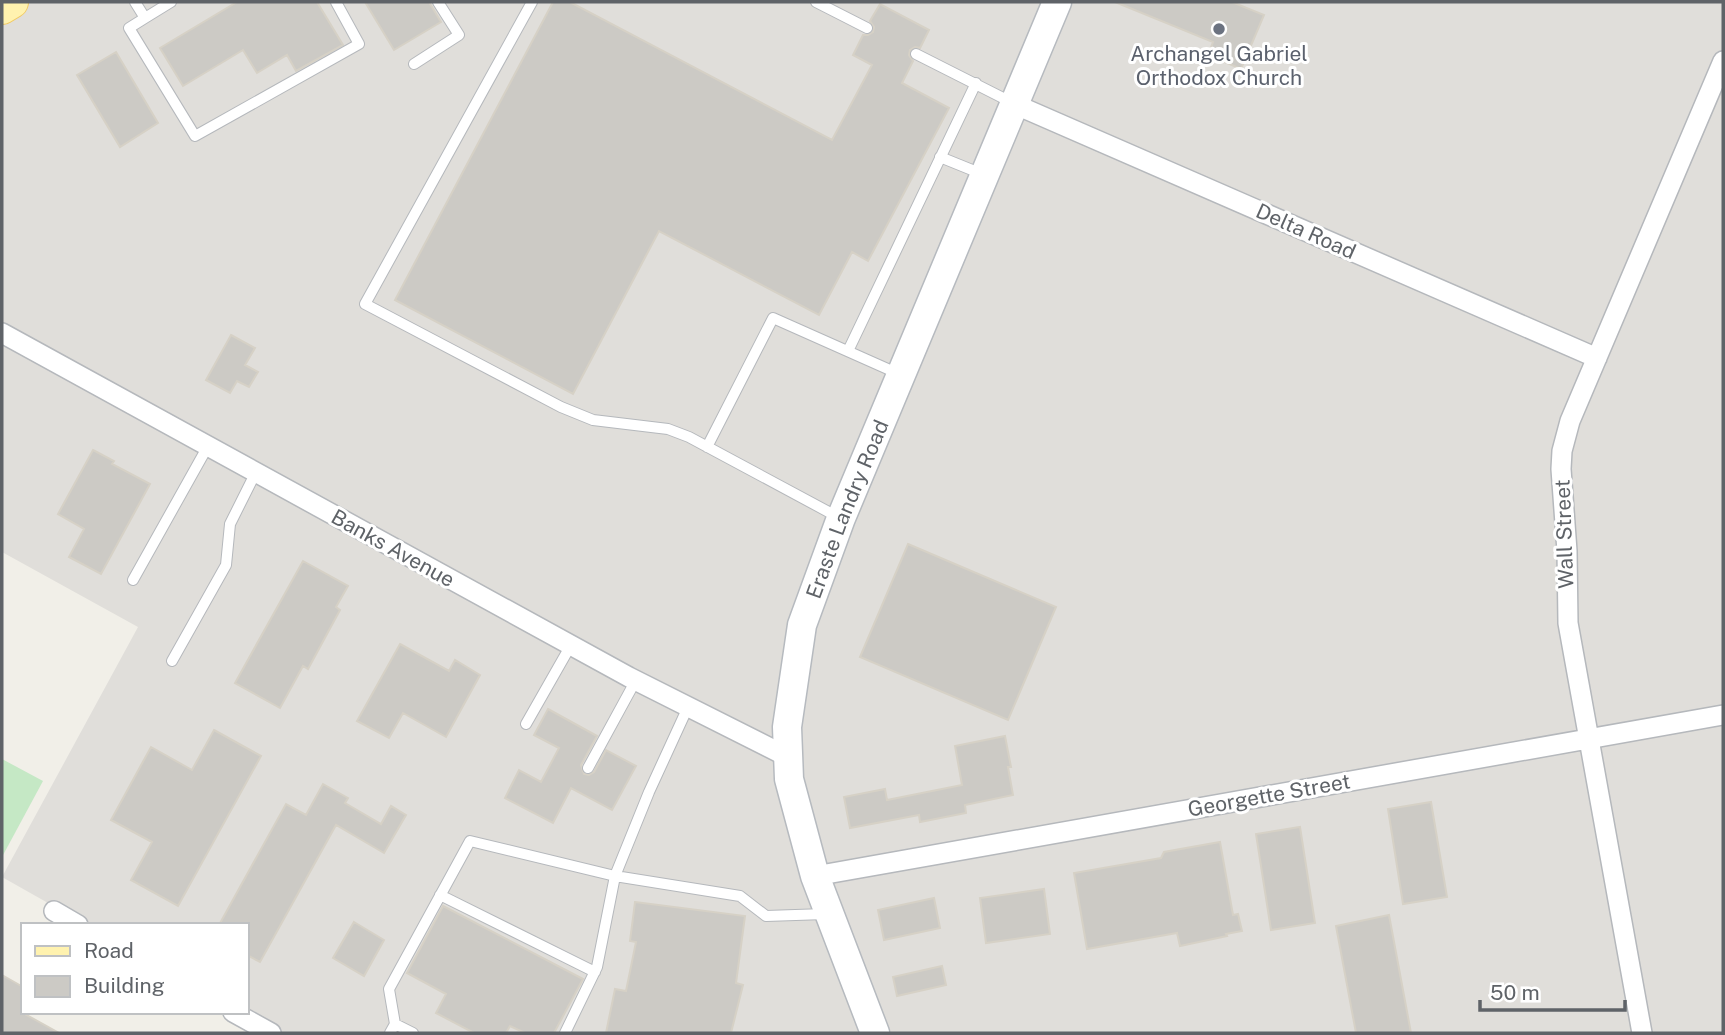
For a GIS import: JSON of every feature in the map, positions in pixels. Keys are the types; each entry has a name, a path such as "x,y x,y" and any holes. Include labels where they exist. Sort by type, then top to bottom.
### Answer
{"main road":[{"path":"2,8 12,2"}],"street":[{"name":"Eraste Landry Road","path":"875,1033 815,876 793,799 787,727 802,625 841,518 1058,2"},
{"name":"Wall Street","path":"1642,1033 1568,622 1567,551 1561,469 1567,428 1723,61"},
{"name":"Delta Road","path":"1014,104 1597,358"},
{"name":"Banks Avenue","path":"2,333 571,645 788,757"},
{"name":"Georgette Street","path":"815,876 1723,715"},
{"path":"54,911 75,923"},
{"path":"237,1014 271,1033"}],"lane":[{"path":"135,2 145,18"},
{"path":"171,2 129,28 195,136 359,44 336,2"},
{"path":"414,64 459,35 439,2"},
{"path":"532,2 365,304 561,407 593,420 668,429 841,518"},
{"path":"816,2 867,29"},
{"path":"916,54 1014,104"},
{"path":"848,351 976,83"},
{"path":"940,157 985,175"},
{"path":"707,447 773,318 901,375"},
{"path":"133,580 208,446"},
{"path":"172,661 226,565 230,524 256,472"},
{"path":"526,724 571,645"},
{"path":"588,768 636,680"},
{"path":"565,1033 595,972 615,876 688,707"},
{"path":"413,1033 392,1028 389,989 470,841 615,876 740,896 766,916 829,914"},
{"path":"440,895 595,972"},
{"path":"869,1033 875,1033"}],"shaded area":[{"path":"2,2 1723,2 1723,1033 280,1033 248,1013 248,923 83,923 2,877 138,627 2,552"}],"green space":[{"path":"2,759 43,781 2,857"}],"building":[{"path":"237,2 317,2 343,45 296,71 287,55 257,73 243,50 183,86 160,48"},
{"path":"365,2 429,2 441,22 394,50"},
{"path":"553,2 570,2 832,140 872,65 853,55 863,35 873,32 874,27 870,21 880,4 929,30 920,48 910,50 909,55 913,61 902,83 949,108 868,261 852,252 819,315 659,231 573,394 395,300"},
{"name":"Archangel Gabriel Orthodox Church","path":"1115,2 1232,2 1264,15 1241,69 1208,55 1213,42"},
{"path":"116,52 158,123 120,147 77,75"},
{"path":"231,335 255,348 245,365 258,372 249,387 237,381 230,393 206,380"},
{"path":"93,450 114,461 112,464 150,484 101,574 69,557 84,529 58,514"},
{"path":"908,544 1056,607 1008,720 860,657"},
{"path":"303,561 348,586 336,607 340,610 308,669 303,666 280,708 235,683"},
{"path":"400,644 449,671 455,660 480,675 446,737 403,713 389,738 357,721"},
{"path":"548,709 597,736 581,765 584,774 594,772 606,750 636,766 612,810 571,788 553,823 505,798 519,770 541,782 559,748 534,735"},
{"path":"214,730 261,756 178,906 131,880 152,842 111,820 151,747 192,770"},
{"path":"1005,736 1013,795 965,805 966,813 920,822 919,815 850,828 844,797 885,789 887,800 962,785 955,746"},
{"path":"323,784 348,798 345,803 381,824 391,806 406,815 384,853 336,825 260,962 248,956 248,923 220,923 286,804 306,815"},
{"path":"1431,802 1447,897 1403,904 1388,809"},
{"path":"1300,827 1315,923 1271,930 1256,834"},
{"path":"1220,842 1233,915 1238,914 1242,931 1180,946 1177,933 1087,949 1074,873 1161,858 1164,852"},
{"path":"1044,889 1050,934 986,943 980,898"},
{"path":"934,898 940,928 884,940 878,910"},
{"path":"635,902 745,916 736,983 743,985 731,1033 606,1033 615,989 626,991 636,942 630,941"},
{"path":"443,906 583,979 554,1033 525,1033 510,1026 506,1033 474,1033 436,1013 446,994 407,973"},
{"path":"1389,915 1411,1033 1356,1033 1336,926"},
{"path":"354,922 384,940 364,976 333,958"},
{"path":"942,966 946,985 897,996 893,977"},
{"path":"2,975 21,986 21,1014 59,1033 2,1033"}],"place":[{"name":"Archangel Gabriel Orthodox Church","path":"1219,29"}]}
